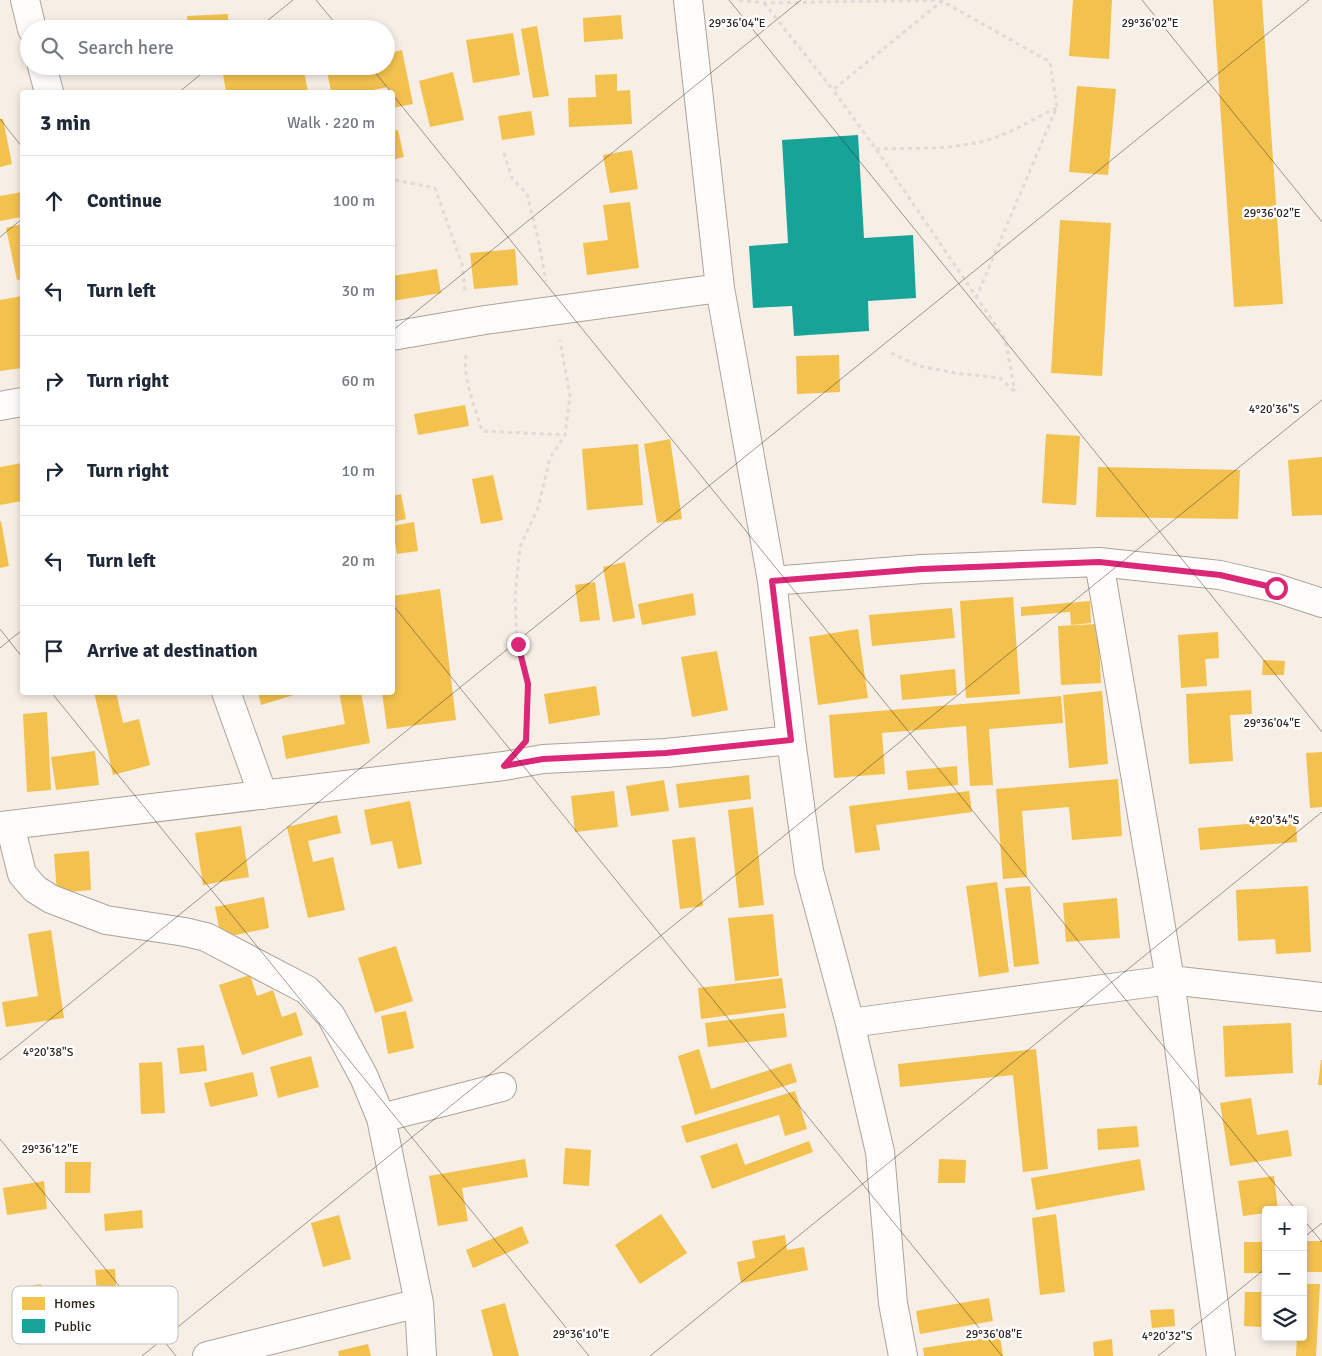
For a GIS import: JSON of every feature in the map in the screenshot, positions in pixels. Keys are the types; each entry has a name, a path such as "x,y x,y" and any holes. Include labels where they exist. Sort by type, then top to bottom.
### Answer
{"street":[{"path":"25,0 30,20"},
{"path":"688,0 720,288 772,581 809,871 850,1023 880,1152 892,1303 903,1356"},
{"path":"44,75 48,90"},
{"path":"395,335 469,322 720,288"},
{"path":"0,406 20,402"},
{"path":"772,581 922,569 1099,562 1220,575 1276,588 1322,603"},
{"path":"1099,562 1170,980 1221,1356"},
{"path":"227,695 263,795"},
{"path":"422,1356 419,1303 381,1118 364,1077 331,1016 307,990 206,937 106,920 51,899 35,889 22,874 5,826 504,766 543,759 666,753 791,740"},
{"path":"850,1023 1170,980 1322,997"},
{"path":"381,1118 502,1087"},
{"path":"207,1356 419,1303"}],"path":[{"path":"739,0 764,3 947,0"},
{"path":"833,90 942,1"},
{"path":"942,1 1050,62 1057,107 976,298"},
{"path":"764,3 833,90 876,149 1005,339 1015,391 1000,378 955,373 919,366 891,353"},
{"path":"876,149 944,147 981,142 1010,131 1057,107"},
{"path":"504,153 512,178 527,194 561,343 570,396 565,435 550,458 538,508 520,547 515,596 518,644 528,684 526,741 504,766"},
{"path":"395,180 435,188 462,264 469,322 465,363 482,431 565,435"}],"building: Homes":[{"path":"1073,0 1112,0 1109,59 1069,56"},
{"path":"1213,0 1262,0 1283,304 1234,307"},
{"path":"228,14 228,20 187,20 187,16"},
{"path":"621,15 623,39 584,42 583,18"},
{"path":"537,26 549,96 533,98 521,29"},
{"path":"513,33 520,75 473,83 466,40"},
{"path":"402,50 413,104 395,107 395,90 389,90 388,87 372,90 331,90 328,75 395,75 395,52"},
{"path":"453,72 464,120 430,127 419,81"},
{"path":"617,74 617,91 630,90 632,124 569,127 568,98 596,97 595,75"},
{"path":"223,75 305,75 308,90 226,90"},
{"path":"1077,86 1116,89 1108,175 1069,172"},
{"path":"531,111 535,135 502,140 498,116"},
{"path":"0,119 3,119 12,164 0,167"},
{"path":"395,130 398,130 404,157 395,159"},
{"path":"632,150 638,189 610,193 603,155"},
{"path":"20,192 20,217 0,221 0,196"},
{"path":"630,202 639,268 587,275 583,243 608,240 603,205"},
{"path":"1060,220 1111,223 1102,376 1051,373"},
{"path":"20,224 20,279 17,280 6,228"},
{"path":"515,249 518,285 474,289 470,253"},
{"path":"437,269 441,293 395,301 395,276"},
{"path":"20,296 20,368 0,371 0,300"},
{"path":"839,355 840,392 797,394 796,356"},
{"path":"465,405 469,426 418,435 414,414"},
{"path":"1046,434 1080,436 1076,505 1042,503"},
{"path":"670,439 682,519 657,523 644,444"},
{"path":"638,444 643,505 587,510 582,449"},
{"path":"1322,457 1322,515 1292,516 1288,460"},
{"path":"20,463 20,501 0,505 0,467"},
{"path":"1098,467 1240,470 1238,519 1096,517"},
{"path":"493,475 503,520 481,524 472,479"},
{"path":"401,494 406,519 395,521 395,495"},
{"path":"0,522 9,566 0,568"},
{"path":"414,522 418,551 397,554 395,525"},
{"path":"625,562 635,618 613,622 603,567"},
{"path":"595,582 600,620 580,622 575,585"},
{"path":"440,589 456,720 387,729 382,695 395,695 395,596"},
{"path":"693,593 696,615 642,625 638,604"},
{"path":"1013,597 1020,694 966,698 960,601"},
{"path":"1090,601 1091,623 1071,625 1070,612 1021,616 1021,607"},
{"path":"952,608 955,638 872,646 869,615"},
{"path":"1098,624 1101,683 1061,685 1058,626"},
{"path":"858,629 868,698 818,705 809,637"},
{"path":"1218,632 1219,658 1205,659 1207,686 1181,688 1178,635"},
{"path":"717,651 728,710 692,717 681,657"},
{"path":"1263,660 1285,661 1284,675 1262,675"},
{"path":"955,669 957,695 902,700 900,675"},
{"path":"596,686 600,715 549,724 544,694"},
{"path":"1251,690 1252,714 1230,715 1233,761 1189,764 1186,694"},
{"path":"1102,691 1108,764 1069,768 1063,695"},
{"path":"95,695 117,695 123,723 139,719 150,765 113,775"},
{"path":"259,695 294,695 261,705"},
{"path":"340,695 362,695 370,743 286,759 282,736 345,724"},
{"path":"1061,696 1063,723 989,729 993,785 970,786 966,726 882,733 885,774 834,778 829,715"},
{"path":"47,712 51,790 27,792 23,714"},
{"path":"95,751 99,785 56,790 51,757"},
{"path":"1322,752 1322,807 1310,808 1306,753"},
{"path":"957,766 958,785 908,790 906,771"},
{"path":"749,775 751,799 679,808 676,784"},
{"path":"1118,779 1122,836 1072,840 1069,807 1022,811 1027,877 1003,879 996,789"},
{"path":"664,780 669,811 631,816 626,786"},
{"path":"614,791 618,827 575,832 571,796"},
{"path":"969,791 972,812 876,825 880,850 855,853 849,806"},
{"path":"410,801 422,864 398,869 392,841 371,845 364,810"},
{"path":"753,807 764,905 739,908 728,810"},
{"path":"337,815 341,833 308,841 313,862 333,857 345,910 308,918 287,827"},
{"path":"1296,820 1297,842 1200,850 1198,828"},
{"path":"241,826 249,877 203,885 195,833"},
{"path":"695,837 703,906 680,909 672,840"},
{"path":"89,851 91,890 57,893 54,854"},
{"path":"997,882 1009,972 979,977 966,886"},
{"path":"1030,886 1039,964 1014,967 1005,888"},
{"path":"1308,886 1311,952 1276,954 1275,939 1238,941 1236,890"},
{"path":"264,897 269,928 221,938 215,907"},
{"path":"1117,898 1120,938 1066,942 1063,903"},
{"path":"773,914 779,976 735,981 728,918"},
{"path":"51,930 64,1018 6,1027 2,1002 38,996 28,934"},
{"path":"396,946 413,1001 375,1013 358,958"},
{"path":"250,975 257,996 273,990 282,1017 296,1012 303,1035 242,1055 219,985"},
{"path":"782,978 786,1008 701,1019 698,988"},
{"path":"406,1011 414,1048 388,1054 381,1016"},
{"path":"784,1013 787,1037 708,1047 705,1023"},
{"path":"1291,1023 1293,1073 1225,1077 1223,1026"},
{"path":"204,1045 207,1071 180,1074 177,1048"},
{"path":"699,1049 711,1089 791,1063 797,1082 695,1115 678,1056"},
{"path":"1036,1049 1048,1169 1023,1172 1013,1075 900,1087 898,1064"},
{"path":"311,1056 319,1087 278,1098 270,1067"},
{"path":"1321,1060 1322,1085 1318,1085"},
{"path":"162,1062 165,1113 141,1114 139,1063"},
{"path":"253,1072 258,1096 210,1107 204,1083"},
{"path":"795,1091 807,1129 785,1136 779,1115 686,1143 681,1126"},
{"path":"1251,1098 1257,1135 1288,1130 1292,1156 1230,1166 1220,1103"},
{"path":"1137,1126 1139,1147 1098,1150 1097,1129"},
{"path":"809,1141 813,1152 712,1189 700,1156 737,1143 745,1165"},
{"path":"565,1148 591,1150 589,1186 563,1184"},
{"path":"525,1159 528,1177 462,1188 468,1221 438,1226 429,1176"},
{"path":"939,1159 966,1160 965,1183 938,1183"},
{"path":"1140,1159 1145,1190 1036,1210 1031,1178"},
{"path":"65,1162 91,1162 90,1193 65,1193"},
{"path":"1274,1176 1278,1206 1262,1206 1262,1214 1243,1216 1238,1181"},
{"path":"44,1181 47,1209 7,1215 3,1188"},
{"path":"142,1210 143,1228 105,1231 104,1214"},
{"path":"661,1214 687,1253 640,1284 615,1245"},
{"path":"1056,1214 1065,1292 1040,1295 1032,1218"},
{"path":"339,1215 351,1259 323,1267 311,1223"},
{"path":"522,1226 529,1243 473,1268 466,1250"},
{"path":"785,1235 787,1250 804,1247 808,1270 741,1283 737,1262 755,1258 752,1241"},
{"path":"1307,1241 1322,1241 1322,1272 1307,1272"},
{"path":"1244,1242 1262,1242 1262,1273 1244,1273"},
{"path":"115,1269 116,1286 96,1286 95,1270"},
{"path":"1307,1284 1320,1284 1316,1356 1296,1356 1297,1341 1307,1341"},
{"path":"1245,1292 1261,1292 1261,1327 1244,1326"},
{"path":"989,1298 993,1321 920,1334 916,1311"},
{"path":"505,1303 519,1356 493,1356 481,1310"},
{"path":"1174,1309 1175,1326 1152,1328 1150,1310"},
{"path":"1000,1336 1003,1356 924,1356 923,1348"},
{"path":"1112,1339 1113,1356 1094,1356 1093,1342"},
{"path":"368,1344 371,1356 339,1356 338,1351"}],"building: Public":[{"path":"858,135 864,238 913,235 916,298 868,301 869,331 794,336 792,306 753,308 749,246 788,243 782,140"}],"route":[{"path":"518,644 528,684 526,741 504,766 543,759 666,753 791,740 772,581 922,569 1099,562 1220,575 1276,588"}]}
